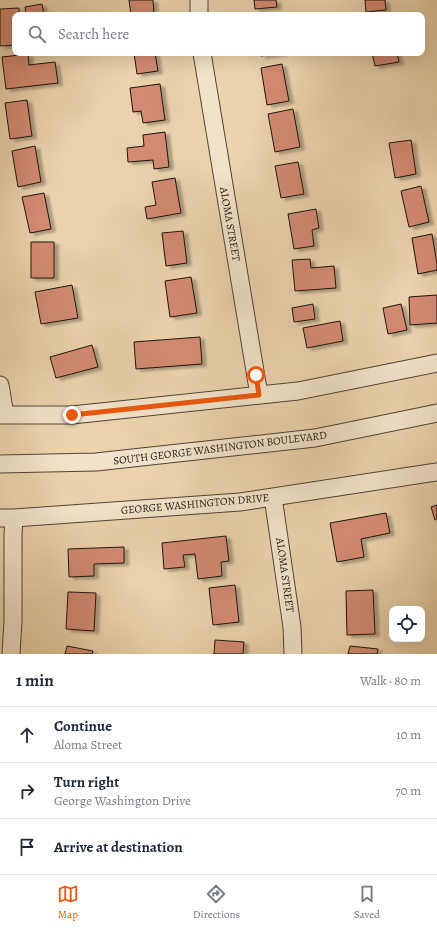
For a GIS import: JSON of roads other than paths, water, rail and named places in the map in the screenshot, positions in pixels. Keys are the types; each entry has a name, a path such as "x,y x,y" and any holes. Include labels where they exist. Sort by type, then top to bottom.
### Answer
{"street":[{"path":"198,0 199,12"},
{"name":"ALOMA STREET","path":"202,56 259,395"},
{"path":"0,385 3,415 72,415 298,391 437,363"},
{"name":"SOUTH GEORGE WASHINGTON BOULEVARD","path":"0,464 96,462 315,438 437,413"},
{"name":"GEORGE WASHINGTON DRIVE","path":"7,518 240,502 437,472"},
{"name":"ALOMA STREET","path":"273,497 292,627 292,654"},
{"path":"7,518 13,535 13,621 11,654"}]}
